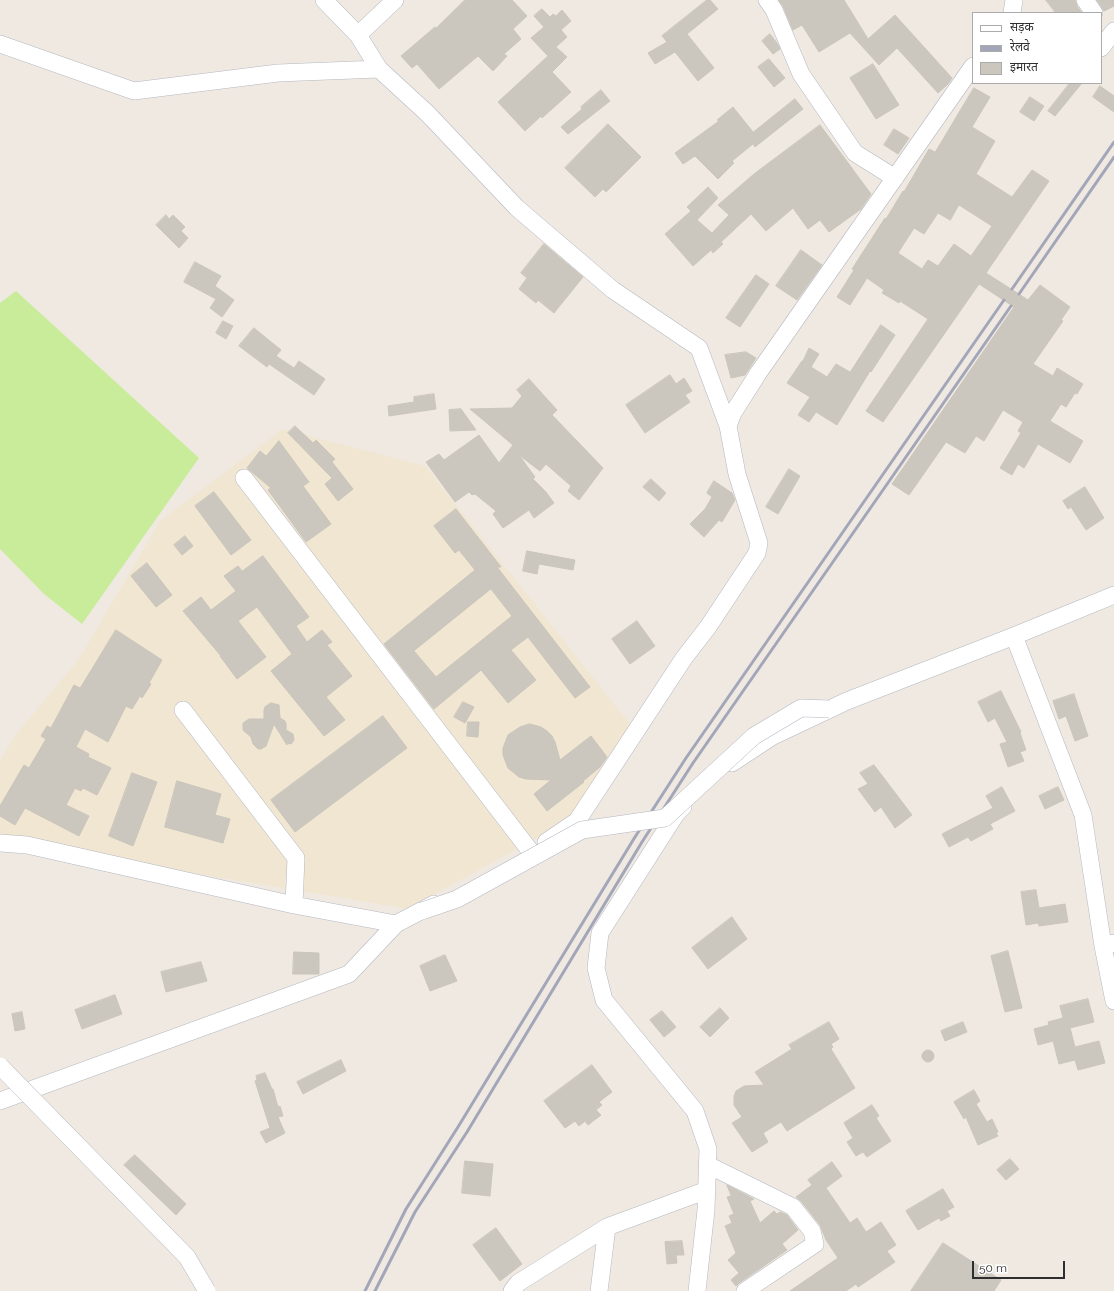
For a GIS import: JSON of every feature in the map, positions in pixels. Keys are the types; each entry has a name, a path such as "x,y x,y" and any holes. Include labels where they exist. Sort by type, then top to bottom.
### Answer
{"street":[{"path":"0,1101 349,974 396,924 532,852 577,821 684,658 708,627 757,553 760,543 737,474 728,426 698,348 613,290 517,208 428,114 379,69 358,35 324,0"},
{"path":"358,35 395,0"},
{"path":"767,0 774,10 801,74 855,152 895,178"},
{"path":"1012,12 1014,0"},
{"path":"1086,0 1093,12"},
{"path":"0,44 134,91 278,73 379,69"},
{"path":"728,426 733,413 759,372 972,67"},
{"path":"244,478 532,852"},
{"path":"697,1291 706,1210 708,1149 695,1112 604,1000 596,968 600,933 676,814 720,771 773,736 847,701 1014,636 1114,595"},
{"path":"1014,636 1083,815 1108,944 1114,1001"},
{"path":"422,911 457,899 582,830 665,818 754,736 801,708 829,710"},
{"path":"183,710 296,858 294,905"},
{"path":"0,843 27,845 294,905 396,924"},
{"path":"0,1066 187,1258 207,1291"},
{"path":"708,1165 793,1206 812,1231 815,1244 745,1291"},
{"path":"512,1291 518,1283 607,1227 707,1190"},
{"path":"599,1291 607,1227"}],"shaded area":[{"path":"283,429 425,466 641,738 590,809 408,909 0,841 0,761 14,737 79,659 160,521"}],"green space":[{"path":"16,291 199,458 82,624 44,594 0,549 0,303"}],"building":[{"path":"465,0 512,0 527,16 513,29 521,39 504,54 507,56 493,71 478,56 439,89 417,64 412,68 401,56 435,27 436,28"},
{"path":"707,0 710,0 718,9 687,34 714,68 698,81 675,52 655,64 648,53 667,42 662,36"},
{"path":"779,0 844,0 868,39 895,15 952,78 938,93 897,48 879,65 850,33 819,52 802,25 793,30"},
{"path":"1046,0 1075,0 1081,12 1055,12"},
{"path":"1097,0 1114,0 1114,6 1104,11"},
{"path":"542,9 550,17 553,14 556,16 562,10 571,21 561,30 567,37 556,47 567,57 552,72 571,92 525,131 498,102 548,56 531,38 544,27 534,16"},
{"path":"770,34 780,49 773,54 762,41"},
{"path":"769,59 785,78 774,87 758,67"},
{"path":"873,64 899,105 876,119 850,78"},
{"path":"1069,84 1081,84 1055,116 1048,111"},
{"path":"1100,86 1114,96 1114,112 1093,97"},
{"path":"974,88 990,97 972,127 995,141 976,174 1012,197 1032,170 1049,181 986,273 1028,300 1040,285 1070,307 1061,320 1063,321 1033,364 1053,376 1057,368 1083,384 1066,407 1061,404 1050,421 1083,441 1070,463 1038,444 1024,468 1018,464 1012,475 1000,468 1021,433 1018,431 1023,422 1003,410 984,441 976,436 965,453 946,442 909,495 892,484 1014,307 979,284 883,422 866,411 928,319 900,301 899,303 882,293 884,290 867,278 850,305 837,297 854,270 852,269 903,191 904,192 929,149 935,152","holes":["959,205 992,226 971,256 954,244 938,266 928,260 922,269 898,253 914,228 924,234 938,213 950,220"]},
{"path":"601,90 610,101 568,134 561,127"},
{"path":"1030,97 1044,106 1034,121 1020,112"},
{"path":"795,99 803,109 755,147 753,144 732,161 734,163 718,179 695,156 683,164 675,153 719,121 717,120 733,107 753,132"},
{"path":"608,124 641,157 606,192 603,189 595,197 565,168"},
{"path":"820,125 871,194 861,209 829,232 820,220 808,229 793,208 766,231 751,214 721,242 723,244 713,253 711,250 693,266 665,234 691,211 687,207 708,187 718,198 697,220 712,233 729,215 718,205 754,174"},
{"path":"894,129 909,138 898,154 884,145"},
{"path":"166,215 169,219 173,215 185,227 181,231 188,238 179,248 156,225"},
{"path":"544,244 583,277 554,313 538,300 536,303 519,289 527,278 521,273"},
{"path":"801,250 822,265 797,300 776,286"},
{"path":"195,262 221,276 215,286 234,300 222,317 210,308 216,299 184,282"},
{"path":"756,275 769,284 740,327 726,318"},
{"path":"223,321 233,326 226,339 216,333"},
{"path":"881,325 895,335 871,372 870,371 837,425 816,412 809,422 798,415 810,397 787,383 803,361 809,348 819,354 811,367 827,377 836,364 850,372"},
{"path":"254,328 281,350 276,356 294,368 299,361 325,379 314,395 269,364 267,367 239,346"},
{"path":"746,352 756,358 745,375 731,378 725,355"},
{"path":"670,375 676,384 684,378 692,391 685,395 690,402 645,433 626,405"},
{"path":"529,379 557,410 552,415 603,468 579,500 568,491 571,486 546,464 540,471 519,455 535,477 533,479 546,492 554,503 534,518 529,510 503,528 493,514 496,511 475,494 472,495 469,492 455,502 426,462 439,454 444,460 479,435 499,463 513,445 470,409 512,408 522,396 517,390"},
{"path":"434,394 436,409 389,416 388,406 414,402 414,397"},
{"path":"461,409 476,430 450,431 449,410"},
{"path":"295,426 313,443 316,440 335,459 332,462 353,489 338,501 325,484 332,478 288,433"},
{"path":"279,441 309,482 303,486 331,524 306,542 268,490 271,488 247,468 260,451 266,456"},
{"path":"789,469 800,476 778,514 766,507"},
{"path":"651,479 666,493 659,501 643,487"},
{"path":"714,481 732,493 735,500 722,522 719,520 704,537 690,524 705,509 712,497 707,493"},
{"path":"1085,487 1104,518 1086,530 1071,507 1068,509 1063,501"},
{"path":"214,492 251,540 231,555 195,506"},
{"path":"456,509 501,567 497,567 590,687 575,698 528,637 511,650 536,680 508,703 481,670 434,709 384,644 475,570 459,550 455,553 434,526","holes":["491,589 512,616 436,677 414,651"]},
{"path":"185,536 193,546 182,555 174,545"},
{"path":"527,551 575,560 573,570 539,564 537,574 523,571"},
{"path":"263,556 309,617 296,626 307,642 322,630 332,642 327,645 352,676 326,697 345,720 324,736 271,671 292,654 257,607 238,621 266,657 237,679 221,656 183,611 201,597 211,610 236,591 224,576 238,566 242,571"},
{"path":"147,563 172,595 156,607 131,576"},
{"path":"637,621 655,646 630,664 612,639"},
{"path":"116,630 162,660 149,683 151,684 142,698 140,696 132,709 126,706 108,742 85,729 76,747 89,754 88,757 111,768 97,795 83,788 81,791 75,788 66,805 89,816 79,836 25,808 15,825 0,816 0,806 24,765 29,768 46,739 41,736 47,726 51,728 74,685 80,688"},
{"path":"1001,691 1021,732 1020,733 1026,750 1020,752 1024,761 1008,767 1000,744 1007,742 995,718 988,722 978,702"},
{"path":"1074,694 1088,736 1075,741 1066,716 1059,719 1053,701"},
{"path":"463,702 474,707 465,723 454,717"},
{"path":"271,703 279,705 280,718 285,721 286,730 293,734 294,740 291,744 287,743 287,745 274,724 266,746 258,749 253,744 251,737 243,730 243,723 249,719 264,719 265,707"},
{"path":"383,716 407,748 295,832 271,800"},
{"path":"468,722 479,722 478,737 467,736"},
{"path":"530,724 541,727 552,736 560,760 591,736 607,757 600,767 583,781 584,782 547,811 534,794 551,780 526,779 519,777 508,768 503,755 503,748 508,735 520,727"},
{"path":"874,765 912,815 895,828 881,807 875,812 858,789 868,784 860,773"},
{"path":"132,773 157,782 133,846 109,836"},
{"path":"177,781 221,794 215,815 230,819 223,843 165,827"},
{"path":"1002,787 1015,811 990,824 993,829 971,841 968,837 949,847 942,834 993,808 986,796"},
{"path":"1058,787 1064,800 1045,809 1039,796"},
{"path":"1036,890 1039,908 1065,904 1068,922 1039,926 1038,923 1026,925 1021,892"},
{"path":"732,917 747,939 708,969 692,948"},
{"path":"1008,951 1022,1008 1005,1012 991,956"},
{"path":"294,952 319,953 319,974 293,974"},
{"path":"445,955 457,981 430,991 420,966"},
{"path":"201,962 207,981 166,992 161,972"},
{"path":"115,995 122,1014 82,1029 75,1010"},
{"path":"1088,999 1094,1022 1070,1028 1075,1047 1099,1041 1105,1063 1078,1070 1075,1060 1059,1064 1053,1041 1038,1045 1034,1029 1049,1025 1048,1022 1063,1018 1060,1006"},
{"path":"720,1008 729,1018 710,1037 700,1027"},
{"path":"662,1011 676,1027 664,1037 650,1020"},
{"path":"22,1012 25,1029 15,1031 12,1014"},
{"path":"829,1022 839,1039 831,1044 833,1047 831,1049 855,1088 787,1131 781,1122 763,1133 768,1142 752,1152 732,1123 742,1117 734,1105 734,1096 736,1091 744,1086 764,1085 755,1072 792,1049 789,1045"},
{"path":"963,1022 967,1032 945,1041 941,1031"},
{"path":"930,1050 933,1051 933,1061 926,1062 923,1061 922,1054 923,1051"},
{"path":"341,1060 346,1071 303,1094 297,1082"},
{"path":"592,1065 612,1092 599,1102 602,1105 596,1110 601,1115 588,1125 585,1121 579,1126 575,1121 565,1128 544,1101"},
{"path":"265,1073 273,1089 278,1107 280,1106 283,1116 278,1117 285,1133 266,1143 260,1132 270,1128 255,1081 257,1080 256,1076"},
{"path":"974,1090 980,1101 976,1104 987,1122 992,1119 998,1132 996,1133 998,1136 978,1145 966,1117 964,1119 954,1102"},
{"path":"872,1105 879,1116 876,1118 891,1141 867,1157 863,1152 856,1156 847,1142 853,1138 844,1123"},
{"path":"135,1155 186,1204 176,1215 124,1165"},
{"path":"1010,1159 1019,1169 1006,1180 997,1170"},
{"path":"465,1161 493,1164 490,1196 462,1193"},
{"path":"832,1162 842,1176 826,1188 850,1223 857,1218 866,1232 881,1222 896,1245 887,1251 895,1262 858,1287 856,1284 846,1291 790,1291 838,1258 826,1240 820,1225 796,1197 812,1185 808,1180"},
{"path":"727,1185 754,1199 750,1201 760,1223 774,1211 777,1214 780,1212 787,1215 798,1230 782,1244 787,1250 736,1286 731,1280 739,1273 728,1260 736,1253 725,1226 732,1223 729,1216 734,1214 727,1197 731,1196"},
{"path":"943,1189 954,1207 947,1211 950,1216 941,1221 939,1218 918,1230 906,1211"},
{"path":"496,1228 522,1264 500,1281 473,1245"},
{"path":"682,1241 684,1255 676,1255 677,1263 667,1264 665,1242"},
{"path":"943,1243 1001,1280 994,1291 911,1291"}],"railway":[{"path":"1012,289 1114,142"},
{"path":"1019,294 1114,157"},
{"path":"365,1291 406,1209 458,1127 635,837 686,758 1004,300"},
{"path":"375,1291 415,1212 467,1132 642,842 693,763 1011,306"}]}
